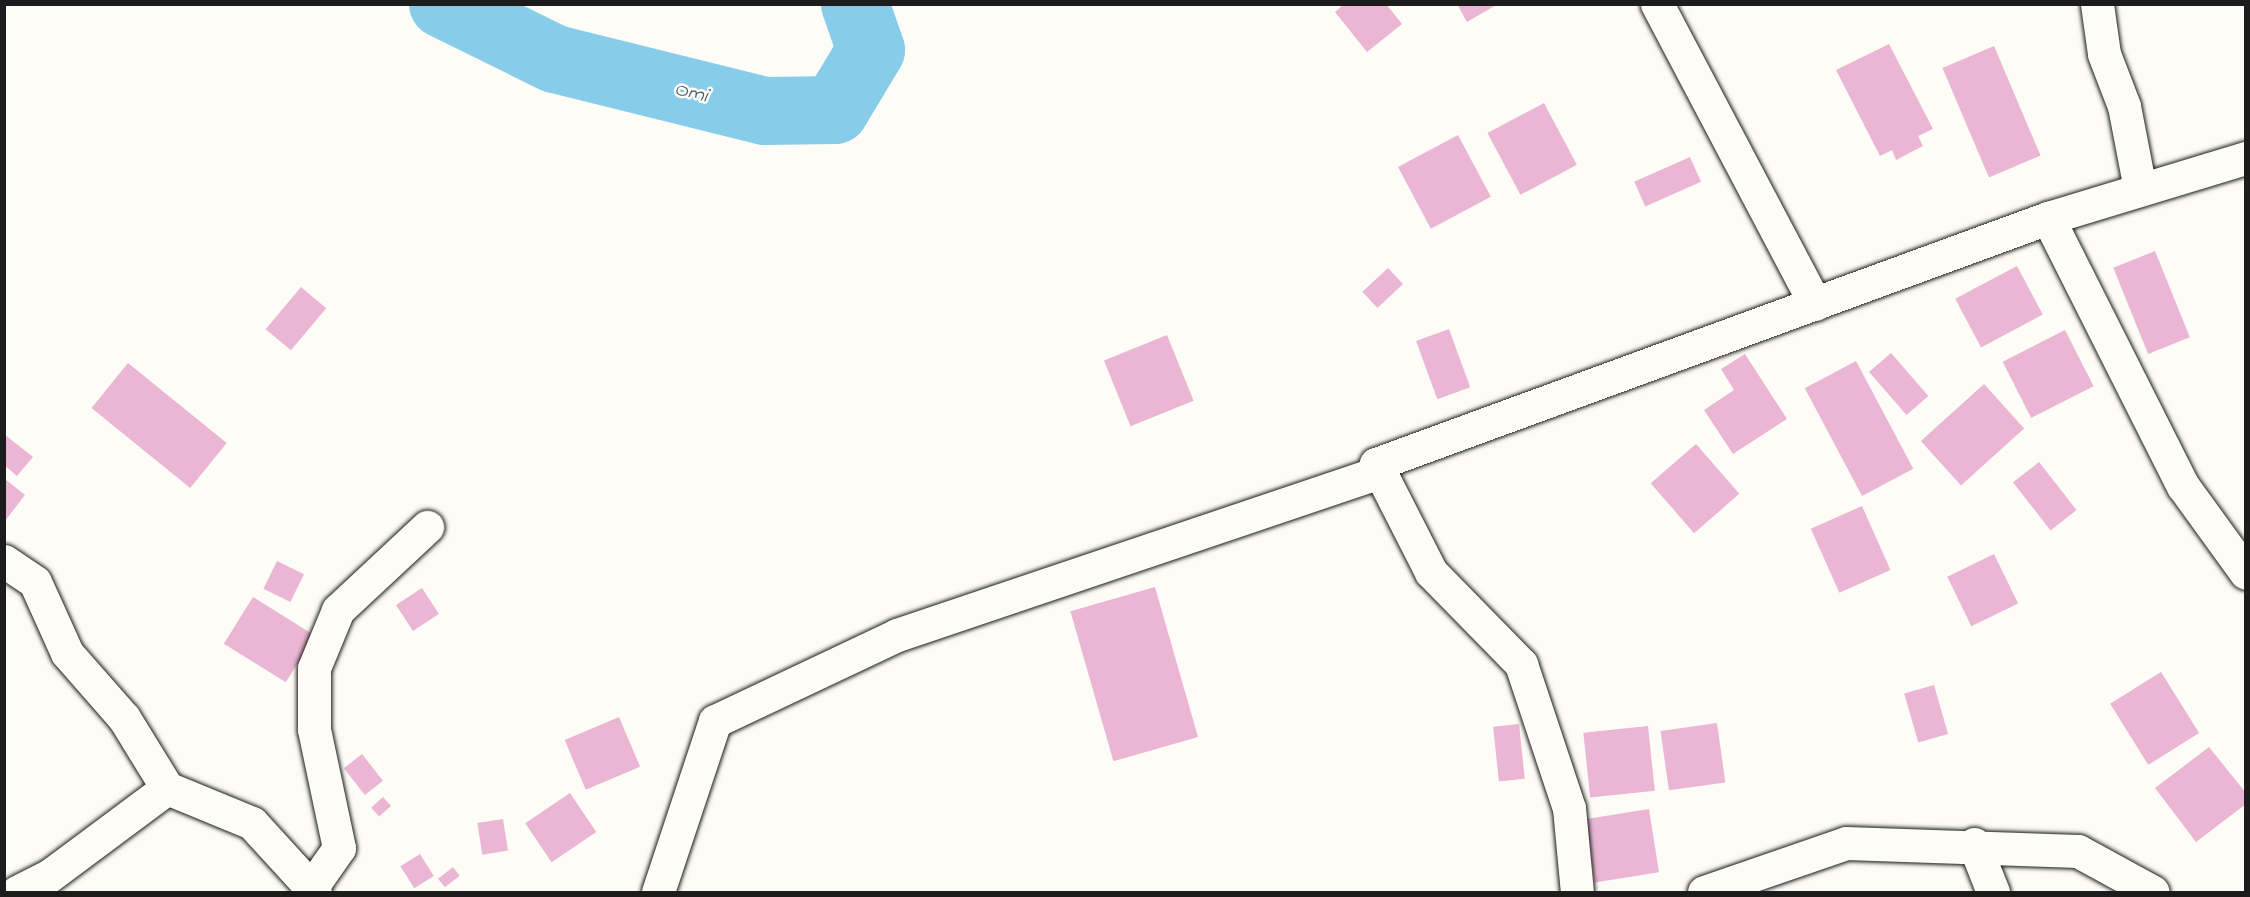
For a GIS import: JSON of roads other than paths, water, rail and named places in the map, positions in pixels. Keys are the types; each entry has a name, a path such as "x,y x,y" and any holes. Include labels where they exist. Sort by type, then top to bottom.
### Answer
{"street":[{"path":"1657,4 1815,304"},
{"path":"2097,4 2104,54 2124,106 2140,189"},
{"path":"1376,464 2048,218 2246,158"},
{"path":"2048,218 2183,486 2246,573"},
{"path":"658,892 715,721 897,635 1374,474 1376,464"},
{"path":"1376,464 1431,572 1521,664 1569,808 1576,892"},
{"path":"4,561 35,582 67,653 124,718 167,788 252,823 313,890 339,848 314,729 314,668 338,610 427,527"},
{"path":"17,892 49,876 167,788"},
{"path":"1704,892 1846,843 1974,844 2078,851 2152,892"},
{"path":"1974,844 1993,892"}],"waterway":[{"name":"Omi","path":"443,4 555,59 765,111 835,110 871,50 855,4"}]}
